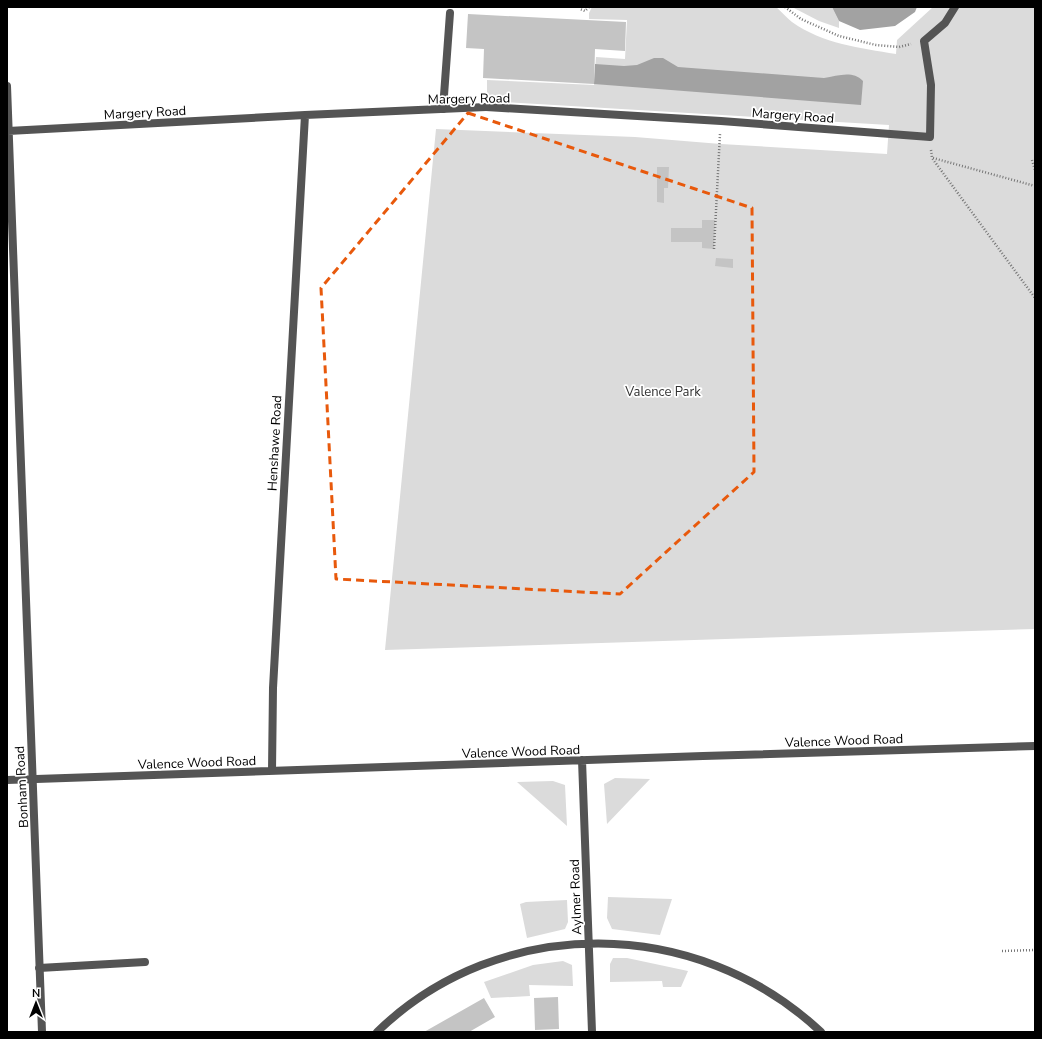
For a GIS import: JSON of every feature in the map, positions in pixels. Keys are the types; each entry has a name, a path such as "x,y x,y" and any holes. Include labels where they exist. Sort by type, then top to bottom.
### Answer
{"street":[{"path":"930,137 931,85 924,41 945,23 955,7"},
{"path":"443,109 450,13"},
{"name":"Bonham Road","path":"7,86 42,1032"},
{"name":"Margery Road","path":"8,131 486,107 721,121 930,137"},
{"name":"Henshawe Road","path":"272,772 273,688 305,115"},
{"name":"Valence Wood Road","path":"7,780 1035,746"},
{"name":"Aylmer Road","path":"582,760 592,1032"},
{"path":"377,1032 408,1006 440,985 475,968 512,955 550,946 589,943 628,944 659,949 704,961 740,975 774,994 805,1017 821,1032"},
{"path":"40,968 145,962"}],"path":[{"path":"580,7 580,9 585,11 589,7"},
{"path":"785,7 800,19 839,36 876,45 900,47 924,41"},
{"path":"714,249 721,121"},
{"path":"930,137 932,158 1035,298"},
{"path":"932,158 1035,186"},
{"path":"1032,160 1035,170"},
{"path":"1002,951 1035,950"}],"highlighted area":[{"path":"468,113 752,208 754,472 620,594 336,579 321,288"}],"green space":[{"name":"Valence Park","path":"592,7 776,7 792,22 816,35 842,44 896,54 897,40 933,7 1035,7 1035,629 385,650 436,129 635,137 887,154 889,125 487,101 487,80 594,85 596,57 625,59 627,20 589,19 589,13"},
{"path":"792,7 832,7 839,21 839,28 819,21"},
{"path":"615,778 650,779 607,824 604,784"},
{"path":"553,781 565,785 567,826 517,782"},
{"path":"608,897 672,899 660,935 612,929 607,918"},
{"path":"567,900 568,922 565,929 527,938 520,904 526,902"},
{"path":"613,958 627,958 688,971 681,987 663,987 662,981 610,982 610,964"},
{"path":"563,961 572,965 573,986 529,985 530,996 491,998 484,982 533,965"}],"shaded area":[{"path":"832,7 917,7 915,12 895,26 860,30 839,21"},
{"path":"654,58 663,58 678,67 824,78 850,75 863,81 861,105 594,84 595,64 624,66 637,65"}],"building":[{"path":"468,14 626,22 625,51 595,49 594,84 483,78 484,49 466,48"},
{"path":"657,167 669,167 668,188 664,188 664,203 657,202"},
{"path":"702,220 715,220 714,249 702,248 702,242 671,242 671,228 702,228"},
{"path":"716,258 733,259 733,268 715,266"},
{"path":"558,997 559,1029 535,1030 534,998"},
{"path":"484,998 495,1017 469,1032 424,1032"}]}
